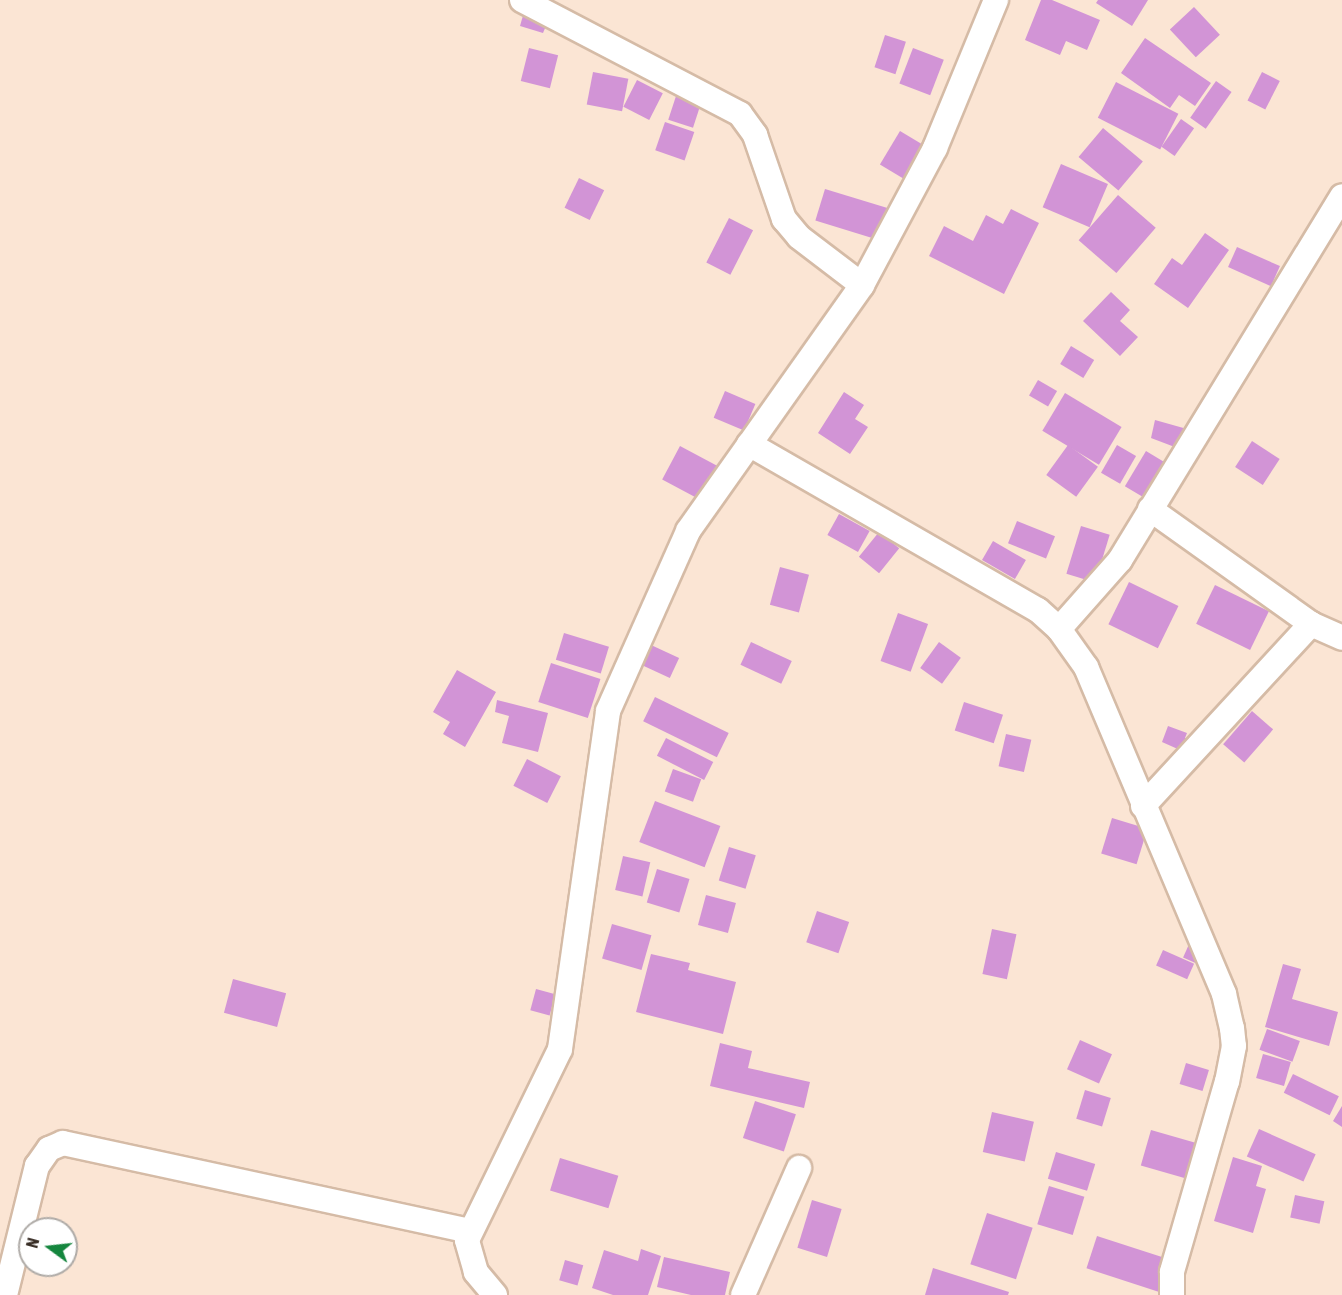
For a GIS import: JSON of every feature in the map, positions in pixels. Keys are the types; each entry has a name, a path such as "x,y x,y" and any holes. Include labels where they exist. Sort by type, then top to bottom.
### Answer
{"street":[{"path":"522,0 740,114 754,135 783,219 799,237 862,285"},
{"path":"495,1295 476,1272 467,1240 560,1049 608,711 688,531 862,285 935,148 996,0"},
{"path":"1059,629 1120,560 1342,197"},
{"path":"749,444 968,567 1038,610 1059,629 1086,667 1224,994 1234,1046 1172,1272 1172,1295"},
{"path":"1150,510 1311,624 1342,638"},
{"path":"1143,806 1311,624"},
{"path":"5,1295 38,1166 49,1149 63,1143 470,1231"},
{"path":"743,1295 798,1168"}],"building":[{"path":"1041,0 1052,0 1100,20 1087,50 1066,41 1060,55 1025,40"},
{"path":"1098,0 1148,0 1132,26 1096,3"},
{"path":"526,5 551,14 543,33 520,26"},
{"path":"1194,7 1220,35 1196,57 1170,30"},
{"path":"885,35 906,42 895,74 874,67"},
{"path":"1145,38 1211,83 1195,106 1179,95 1170,108 1121,73"},
{"path":"529,48 558,55 550,88 521,81"},
{"path":"913,48 944,60 930,95 899,83"},
{"path":"593,72 628,79 622,111 587,104"},
{"path":"1262,72 1280,81 1265,110 1247,101"},
{"path":"637,80 663,93 649,120 623,107"},
{"path":"1216,81 1232,92 1206,129 1190,118"},
{"path":"1116,82 1178,114 1160,149 1098,118"},
{"path":"676,96 701,104 693,128 668,120"},
{"path":"1181,119 1194,128 1175,156 1161,147"},
{"path":"665,122 694,132 685,160 655,150"},
{"path":"1103,128 1143,161 1118,191 1079,157"},
{"path":"900,131 930,149 910,182 880,164"},
{"path":"1061,164 1108,184 1090,227 1043,207"},
{"path":"579,178 604,190 590,220 565,208"},
{"path":"825,189 889,209 879,240 815,221"},
{"path":"1118,195 1156,228 1116,273 1079,240"},
{"path":"1011,209 1039,223 1004,294 929,256 944,226 973,241 986,215 1003,224"},
{"path":"729,218 753,230 730,275 706,263"},
{"path":"1205,233 1229,250 1188,308 1154,284 1172,258 1182,265"},
{"path":"1237,247 1280,266 1271,286 1228,267"},
{"path":"1111,292 1130,310 1120,321 1138,337 1120,356 1083,321"},
{"path":"1071,346 1094,360 1083,378 1060,364"},
{"path":"1038,380 1057,391 1048,407 1029,396"},
{"path":"725,391 755,404 744,431 714,418"},
{"path":"844,392 864,405 855,419 868,427 850,454 818,433"},
{"path":"1065,393 1122,427 1099,465 1042,431"},
{"path":"1155,420 1187,429 1180,449 1151,438"},
{"path":"1252,441 1280,459 1263,485 1235,467"},
{"path":"1068,445 1098,467 1076,497 1046,475"},
{"path":"1117,445 1136,456 1120,484 1101,473"},
{"path":"680,446 718,466 700,500 662,480"},
{"path":"1146,451 1171,466 1150,501 1125,486"},
{"path":"839,514 870,531 858,552 827,535"},
{"path":"1017,521 1055,536 1046,559 1008,543"},
{"path":"1081,526 1110,535 1095,583 1066,574"},
{"path":"879,532 899,548 879,573 859,557"},
{"path":"993,541 1026,560 1015,579 982,560"},
{"path":"780,567 809,575 799,612 770,605"},
{"path":"1129,582 1178,606 1158,648 1108,624"},
{"path":"1215,585 1269,611 1250,650 1196,624"},
{"path":"898,613 928,624 911,672 881,661"},
{"path":"564,633 609,647 601,674 556,660"},
{"path":"751,642 792,661 781,684 740,665"},
{"path":"939,642 961,658 942,684 920,668"},
{"path":"651,645 679,658 670,678 642,665"},
{"path":"551,663 600,679 588,718 538,702"},
{"path":"457,670 496,692 465,747 443,734 450,722 433,712"},
{"path":"655,697 729,733 717,757 643,721"},
{"path":"497,700 548,713 538,752 502,743 509,716 495,712"},
{"path":"964,702 1003,715 994,743 955,731"},
{"path":"1252,711 1273,729 1244,763 1223,744"},
{"path":"1168,726 1187,733 1185,738 1204,745 1180,750 1162,742"},
{"path":"1006,734 1031,740 1024,772 999,766"},
{"path":"666,738 713,762 704,780 657,756"},
{"path":"527,759 561,776 547,803 513,786"},
{"path":"673,769 701,779 693,802 665,792"},
{"path":"655,801 720,826 705,867 639,842"},
{"path":"1112,818 1147,829 1137,864 1101,853"},
{"path":"729,847 756,855 746,889 719,880"},
{"path":"623,856 650,862 642,896 615,890"},
{"path":"657,869 690,879 679,912 647,902"},
{"path":"706,895 736,903 728,933 698,925"},
{"path":"817,911 849,922 838,953 806,942"},
{"path":"612,924 651,935 641,970 602,959"},
{"path":"992,929 1016,934 1007,979 982,974"},
{"path":"1190,942 1221,956 1214,971 1183,958"},
{"path":"1163,950 1194,964 1187,979 1156,966"},
{"path":"651,954 690,963 688,970 736,982 723,1034 636,1012"},
{"path":"1283,964 1301,969 1292,999 1338,1012 1329,1046 1265,1027"},
{"path":"233,979 286,993 277,1027 224,1013"},
{"path":"536,989 555,994 550,1015 530,1010"},
{"path":"1267,1029 1300,1041 1292,1062 1259,1050"},
{"path":"1080,1040 1112,1054 1099,1083 1067,1069"},
{"path":"720,1043 752,1051 748,1068 810,1082 804,1108 710,1086"},
{"path":"1263,1054 1291,1062 1284,1086 1256,1078"},
{"path":"1186,1063 1209,1070 1203,1091 1180,1084"},
{"path":"1293,1074 1339,1096 1330,1115 1284,1093"},
{"path":"1085,1090 1111,1098 1102,1127 1076,1119"},
{"path":"755,1101 796,1114 784,1151 743,1138"},
{"path":"1342,1106 1342,1127 1333,1121"},
{"path":"992,1112 1034,1122 1025,1162 983,1152"},
{"path":"1259,1129 1316,1154 1303,1182 1247,1156"},
{"path":"1151,1130 1197,1143 1187,1179 1141,1166"},
{"path":"1056,1152 1095,1164 1087,1191 1048,1179"},
{"path":"1233,1157 1262,1166 1256,1186 1266,1189 1253,1233 1214,1221"},
{"path":"560,1158 618,1176 608,1208 550,1191"},
{"path":"1049,1186 1084,1197 1073,1235 1037,1224"},
{"path":"1295,1195 1324,1201 1320,1224 1290,1217"},
{"path":"812,1200 842,1209 827,1257 797,1248"},
{"path":"987,1213 1033,1228 1016,1279 970,1264"},
{"path":"1097,1236 1171,1260 1161,1292 1086,1268"},
{"path":"641,1249 661,1256 648,1295 613,1295 592,1288 604,1250 638,1261"},
{"path":"664,1257 730,1272 725,1295 691,1295 657,1287"},
{"path":"565,1260 583,1265 577,1285 559,1280"},
{"path":"933,1268 1009,1292 1008,1295 925,1295"}]}
